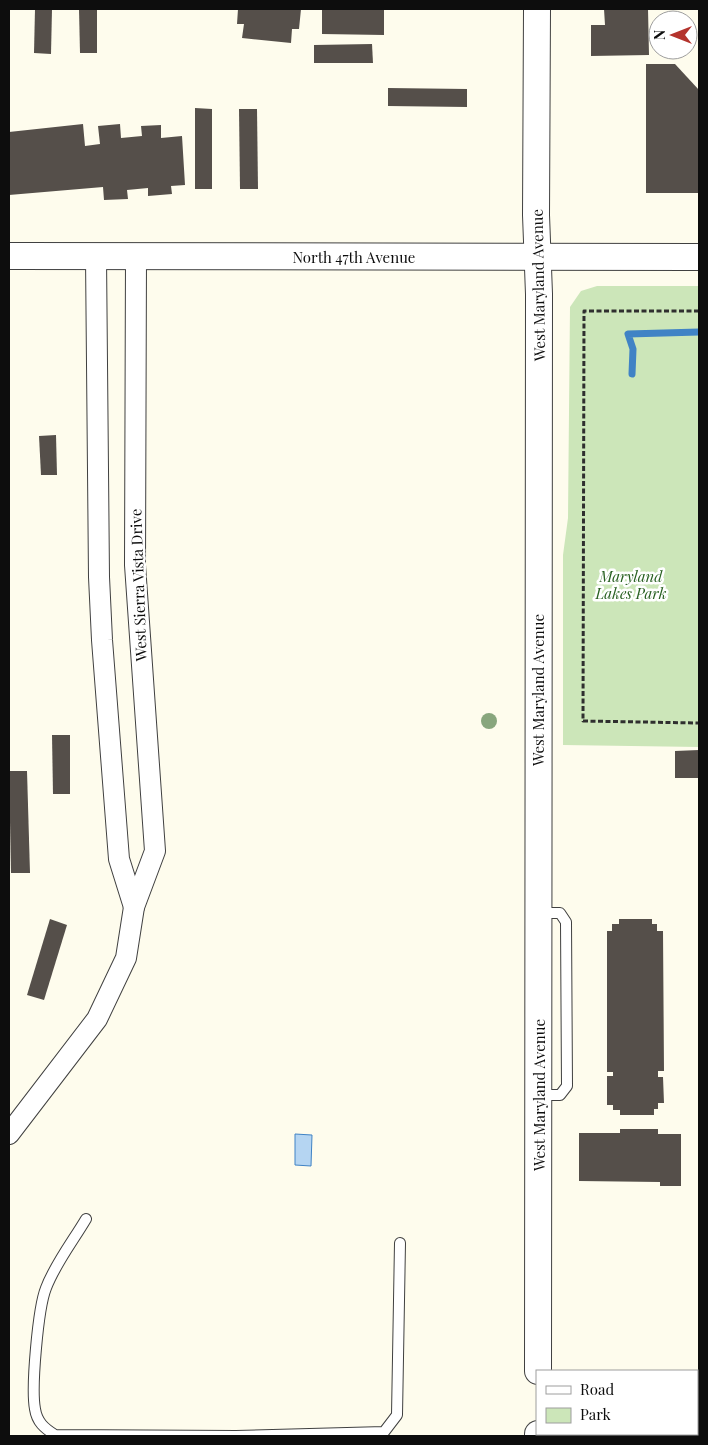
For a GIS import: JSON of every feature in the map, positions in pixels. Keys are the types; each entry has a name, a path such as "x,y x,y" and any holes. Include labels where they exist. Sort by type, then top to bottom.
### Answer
{"street":[{"name":"West Maryland Avenue","path":"536,9 539,913 538,1370"},
{"name":"North 47th Avenue","path":"9,256 136,258 699,258"},
{"name":"West Sierra Vista Drive","path":"96,257 99,577 102,640 119,859 134,907"},
{"name":"West Sierra Vista Drive","path":"9,1134 97,1019 126,958 134,907 155,851 135,565 136,258"}],"lane":[{"path":"86,1219 47,1286 40,1304 34,1394 35,1410 42,1426 55,1435 236,1436 384,1432 397,1415 400,1243"}],"path":[{"path":"699,311 584,311 583,712 583,722 699,723"}],"green space":[{"name":"Maryland Lakes Park","path":"597,286 699,286 699,747 563,745 563,555 568,518 570,307 581,291"}],"water":[{"path":"295,1134 312,1135 311,1166 295,1165"}],"building":[{"path":"35,9 52,9 51,54 34,53"},
{"path":"79,9 97,9 97,53 80,53"},
{"path":"238,9 301,9 299,29 292,29 291,43 242,38 244,24 237,24"},
{"path":"322,9 384,9 384,35 322,34"},
{"path":"604,9 648,9 648,55 591,56 591,25 605,25"},
{"path":"372,44 373,63 314,63 314,45"},
{"path":"646,64 675,64 699,90 699,193 646,193"},
{"path":"388,88 467,89 467,107 388,106"},
{"path":"195,108 212,109 212,189 195,189"},
{"path":"239,109 257,109 258,189 240,189"},
{"path":"83,124 85,146 100,144 98,126 120,124 121,138 142,136 141,126 161,125 161,138 182,136 185,185 171,186 172,194 148,196 148,188 127,190 128,199 104,200 103,187 9,195 9,132"},
{"path":"56,435 57,475 41,475 39,436"},
{"path":"52,735 70,735 70,794 53,794"},
{"path":"699,750 699,778 675,778 675,751"},
{"path":"9,771 27,771 30,873 11,873"},
{"path":"50,919 67,925 44,1000 27,995"},
{"path":"619,919 652,919 652,924 657,924 657,931 663,931 664,1071 658,1071 658,1077 663,1077 664,1103 658,1103 658,1109 654,1109 654,1115 620,1115 620,1110 613,1110 613,1105 607,1105 607,1076 613,1076 613,1072 607,1072 607,931 612,931 612,924 619,924"},
{"path":"620,1129 658,1129 658,1134 681,1134 681,1186 660,1186 660,1182 579,1181 579,1133 620,1133"}],"waterway":[{"path":"632,374 633,349 628,334 699,332"}]}
